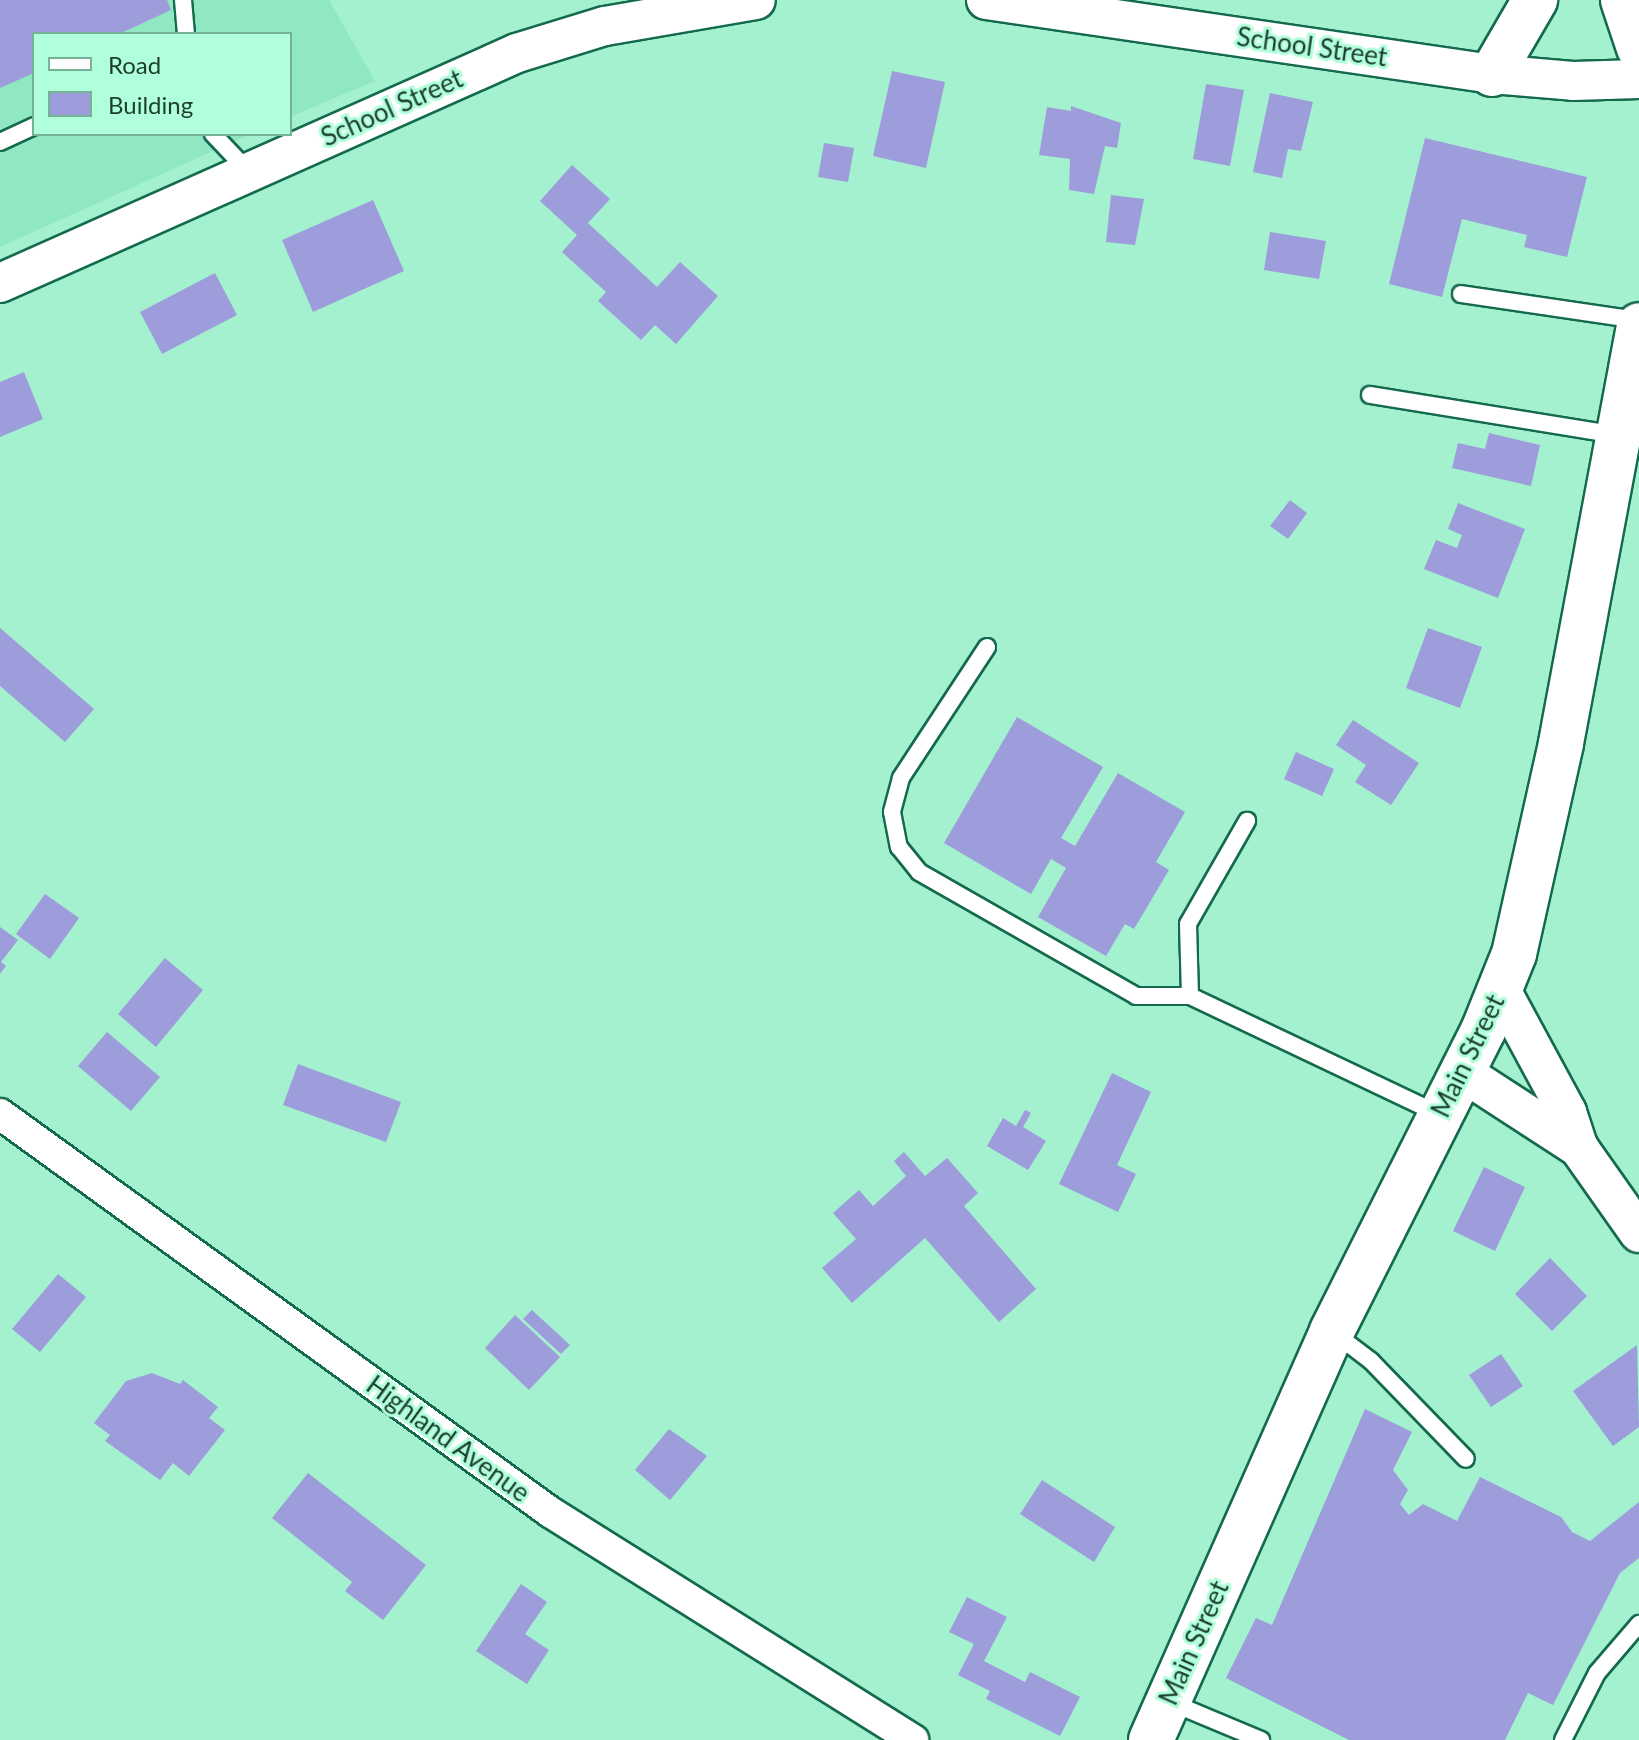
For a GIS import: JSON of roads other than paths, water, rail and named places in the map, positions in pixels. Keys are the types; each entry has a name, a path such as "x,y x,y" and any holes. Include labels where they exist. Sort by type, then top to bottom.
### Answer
{"main road":[{"path":"1492,74 1535,0"},
{"path":"1623,0 1639,48"},
{"name":"Main Street","path":"1160,1721 1332,1331 1501,990 1561,743 1639,323"}],"street":[{"name":"School Street","path":"0,283 517,53 605,26 756,0"},
{"name":"School Street","path":"986,0 1492,74 1573,81 1639,79"},
{"path":"1501,990 1567,1112 1579,1148 1639,1233"},
{"path":"1462,1072 1579,1148"},
{"name":"Highland Avenue","path":"0,1114 550,1512 913,1740"}],"lane":[{"path":"183,0 186,32"},
{"path":"0,142 32,127"},
{"path":"215,136 249,173"},
{"path":"1461,294 1639,323"},
{"path":"1370,395 1618,435"},
{"path":"987,647 901,778 892,812 899,847 919,872 1136,996 1190,996 1440,1115"},
{"path":"1190,996 1188,924 1247,821"},
{"path":"1332,1331 1371,1361 1466,1459"},
{"path":"1563,1740 1597,1673 1639,1624"},
{"path":"1160,1721 1261,1740"}]}
